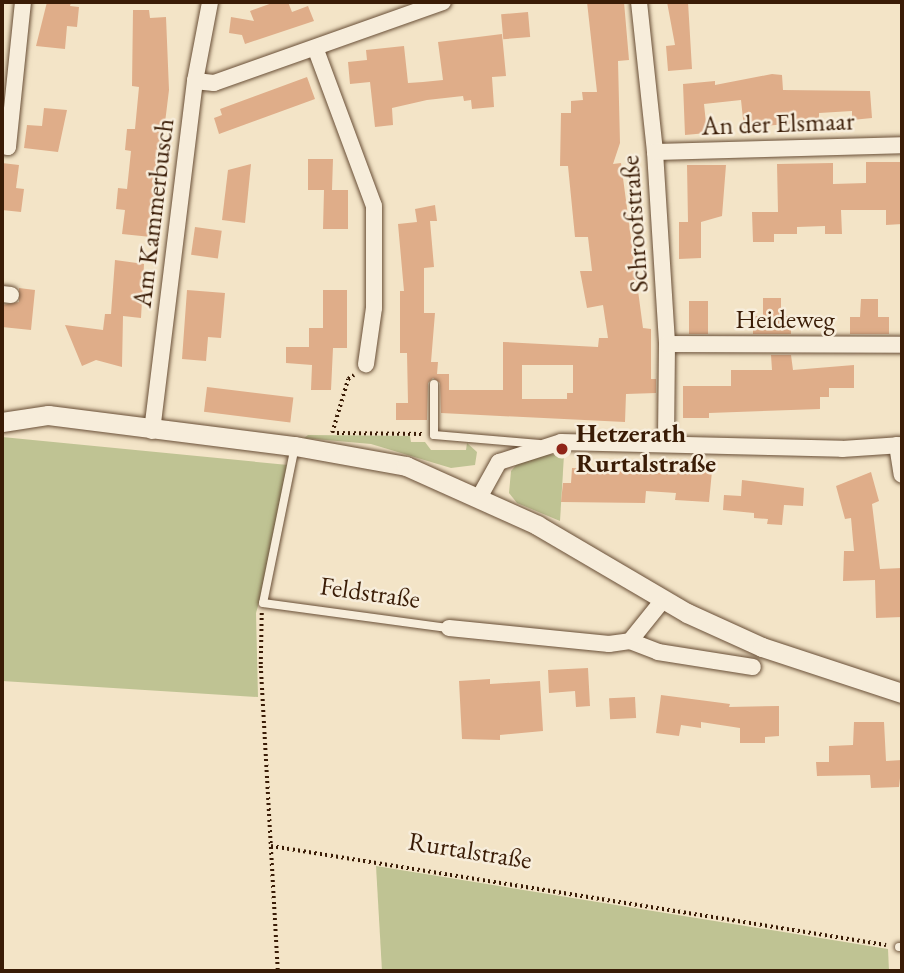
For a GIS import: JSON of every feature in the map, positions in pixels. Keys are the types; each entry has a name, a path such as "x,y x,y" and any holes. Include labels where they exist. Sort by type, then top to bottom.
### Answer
{"street":[{"path":"2,146 8,147 23,2"},
{"name":"Am Kammerbusch","path":"152,431 195,81 210,2"},
{"path":"195,81 214,83 316,50 443,2"},
{"name":"Schroofstraße","path":"639,2 655,152 667,344 666,444"},
{"path":"316,50 374,206 374,308 366,364"},
{"name":"An der Elsmaar","path":"655,152 902,145"},
{"name":"Heideweg","path":"667,344 902,345"},
{"path":"2,422 48,415 152,431 295,446 406,466 480,496 663,600 762,647 902,693"},
{"path":"480,496 499,462 547,444 842,449 900,445 902,475"},
{"path":"630,641 663,600"},
{"name":"Feldstraße","path":"449,628 609,644 630,641 658,652 753,667"}],"lane":[{"path":"434,384 434,435 547,444"},
{"path":"263,603 295,446"},
{"name":"Feldstraße","path":"263,603 449,628"}],"path":[{"path":"335,433 348,379 366,364"},
{"path":"323,433 434,435"},
{"path":"263,603 261,666 278,971"},
{"name":"Rurtalstraße","path":"271,846 900,947"}],"green space":[{"path":"308,435 410,436 411,442 425,442 431,450 466,450 467,443 477,452 475,465 451,468 371,444 304,438"},
{"path":"2,437 288,465 280,529 256,613 258,697 2,681"},
{"path":"538,454 564,455 560,521 517,503 509,493 511,471 518,463"},
{"path":"376,866 888,949 889,971 382,971"}],"building":[{"path":"47,2 71,2 70,6 79,7 77,27 67,26 65,49 36,46"},
{"path":"275,2 288,2 292,12 308,6 314,21 245,44 242,35 229,33 231,17 254,21 250,11"},
{"path":"587,2 624,2 629,60 618,61 620,143 613,164 621,163 643,328 651,329 651,379 656,379 656,393 626,394 625,422 441,413 440,383 433,378 428,383 427,420 396,420 396,403 408,403 407,353 400,353 400,291 404,291 398,224 417,222 415,209 435,205 437,221 430,221 434,267 424,268 424,313 435,313 431,362 438,362 437,374 449,374 449,390 503,390 503,342 598,347 599,338 608,338 603,305 587,308 580,271 592,271 588,237 575,237 568,166 560,166 561,113 571,113 571,101 583,100 582,92 597,92","holes":["522,365 573,365 573,393 567,393 567,399 522,399"]},
{"path":"667,2 688,2 692,69 668,71 666,46 675,45"},
{"path":"133,10 149,10 150,18 166,17 169,90 151,237 122,234 125,210 116,209 118,188 127,189 131,151 125,150 127,129 135,129 139,87 132,86"},
{"path":"528,12 530,37 503,39 501,14"},
{"path":"502,34 506,76 492,77 494,107 472,109 471,100 464,101 463,96 427,100 392,108 393,125 375,127 370,82 350,84 348,62 367,60 366,50 404,46 408,83 443,80 438,42"},
{"path":"772,74 782,75 783,90 870,91 872,118 852,120 852,111 819,113 819,121 744,128 741,100 704,104 707,133 685,135 683,84 715,81 715,85"},
{"path":"307,77 315,99 219,134 214,118 222,115 220,109"},
{"path":"44,108 67,110 58,152 24,148 27,125 42,126"},
{"path":"308,159 333,159 332,190 348,190 348,229 323,229 324,190 308,190"},
{"path":"866,162 902,162 902,224 886,225 886,210 841,210 842,234 825,234 825,226 797,227 797,234 774,234 774,242 753,242 752,212 778,212 777,164 833,163 833,184 866,183"},
{"path":"2,163 19,165 16,188 24,189 21,212 2,210"},
{"path":"251,164 245,223 222,220 228,170"},
{"path":"687,165 726,165 722,216 701,222 701,258 679,259 679,222 688,222"},
{"path":"195,227 222,231 218,258 191,255"},
{"path":"115,260 144,264 141,318 123,316 122,367 96,360 82,366 65,325 103,330 105,314 111,314"},
{"path":"19,288 35,290 31,330 2,327 2,305 19,302"},
{"path":"187,290 225,293 221,338 208,337 206,361 182,359"},
{"path":"323,290 347,290 347,348 333,348 331,390 311,390 312,365 286,363 286,347 309,347 309,328 323,328"},
{"path":"763,298 781,298 781,316 791,316 791,334 753,334 753,316 763,316"},
{"path":"861,299 878,299 878,317 889,317 889,334 850,334 850,317 860,317"},
{"path":"689,301 708,301 708,334 689,334"},
{"path":"771,355 791,355 793,370 854,365 854,388 829,388 829,397 820,397 820,409 709,413 709,418 683,418 683,386 731,386 731,370 772,370"},
{"path":"207,387 293,398 290,422 204,412"},
{"path":"572,468 657,474 667,468 712,471 709,502 675,500 676,493 646,491 645,503 561,502 563,483 571,483"},
{"path":"871,472 879,501 872,504 880,569 902,568 902,617 876,618 875,580 843,581 844,551 854,551 851,518 845,519 836,486"},
{"path":"742,480 804,488 803,506 784,505 782,525 767,524 768,519 754,518 754,513 723,510 724,495 741,496"},
{"path":"588,668 590,706 576,707 575,691 549,693 548,670"},
{"path":"490,679 490,684 540,681 543,731 500,735 500,740 462,739 459,681"},
{"path":"661,695 730,704 729,707 779,706 779,736 765,737 765,743 740,743 740,728 701,722 701,728 681,725 679,736 656,733"},
{"path":"635,697 636,718 610,719 609,698"},
{"path":"854,722 884,722 886,761 902,760 899,787 871,788 870,775 817,776 816,762 829,762 829,746 853,745"}],"place":[{"name":"Hetzerath Rurtalstraße","path":"562,449"}]}
